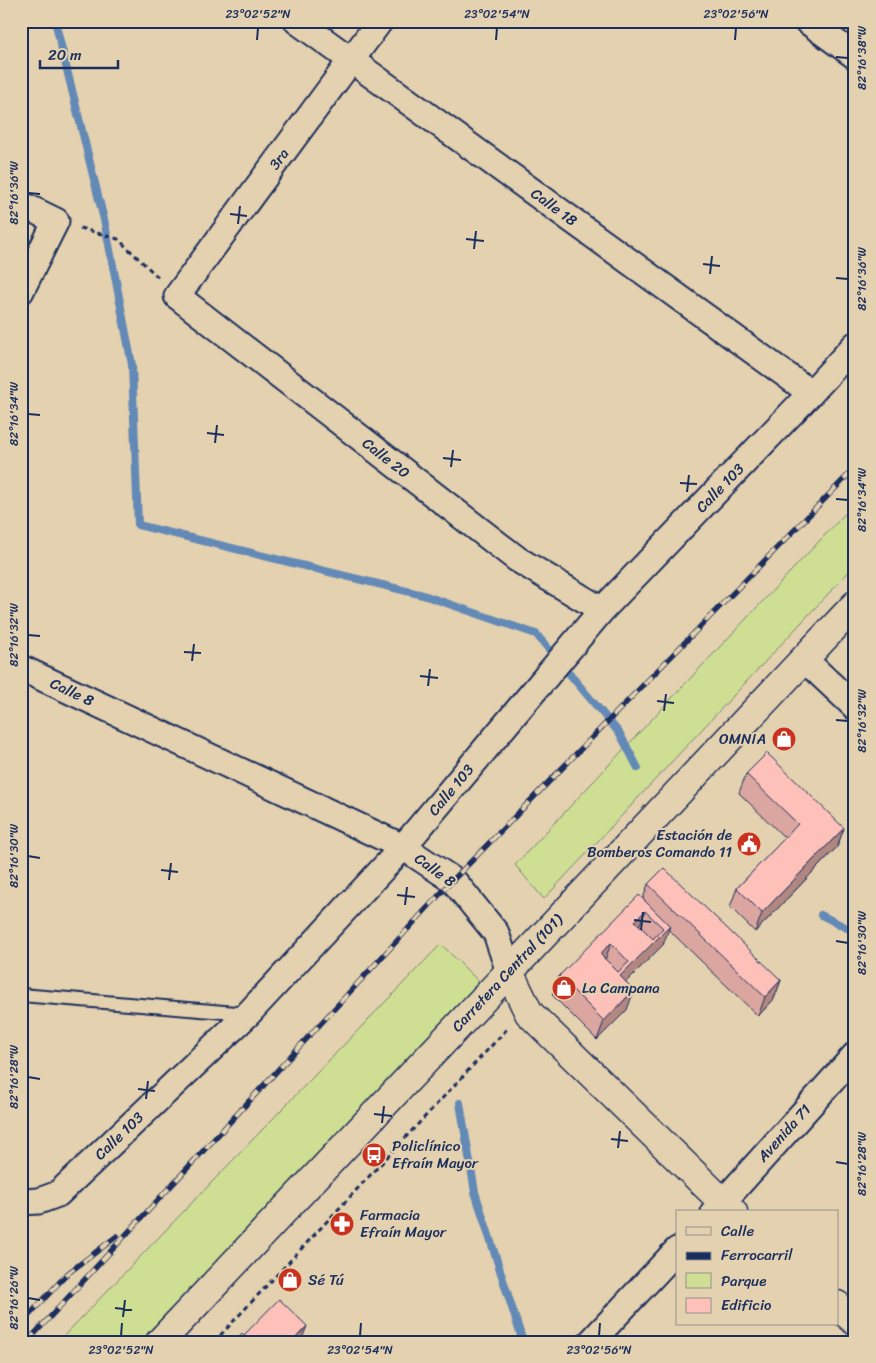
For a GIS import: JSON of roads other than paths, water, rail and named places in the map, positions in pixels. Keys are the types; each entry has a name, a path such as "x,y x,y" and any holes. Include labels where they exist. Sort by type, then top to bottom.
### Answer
{"main road":[{"name":"Carretera Central (101)","path":"160,1342 855,605"},
{"name":"Calle 8","path":"509,972 530,1013 723,1209"},
{"path":"838,1306 855,1321"}],"street":[{"name":"Calle 18","path":"297,21 811,393"},
{"name":"3ra","path":"177,296 380,21"},
{"path":"807,21 855,56"},
{"path":"21,204 56,221 21,291"},
{"name":"Calle 20","path":"177,296 517,559 602,610"},
{"name":"Calle 103","path":"21,1202 39,1201 58,1194 248,1014 403,847 602,610 855,345"},
{"path":"804,658 855,707"},
{"name":"Calle 8","path":"21,668 403,847 453,880 496,933 509,972"},
{"name":"Avenida 71","path":"723,1209 855,1055"},
{"path":"591,1342 676,1251"}],"lane":[{"path":"21,994 248,1014"}],"waterway":[{"path":"55,21 105,224 132,365 138,525 423,595 536,634 620,734 638,768"},
{"path":"821,915 855,932"},
{"path":"460,1103 475,1192 523,1342"}],"railway":[{"path":"27,1342 453,880 855,468"},
{"path":"21,1324 67,1274 117,1236"}],"place":[{"name":"OMNIA","path":"784,739"},
{"name":"Estación de Bomberos Comando 11","path":"749,844"},
{"name":"La Campana","path":"564,988"},
{"name":"Policlínico Efraín Mayor","path":"374,1155"},
{"name":"Farmacia Efraín Mayor","path":"342,1224"},
{"name":"Sé Tú","path":"290,1280"}]}
